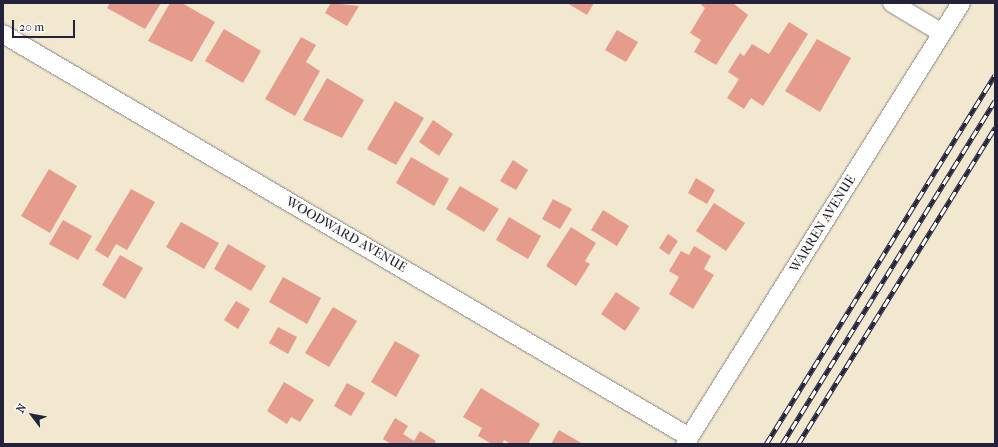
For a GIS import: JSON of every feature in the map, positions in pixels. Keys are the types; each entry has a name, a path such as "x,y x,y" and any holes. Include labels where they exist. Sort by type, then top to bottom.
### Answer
{"street":[{"path":"892,3 942,33"},
{"name":"WARREN AVENUE","path":"687,440 961,3"},
{"name":"WOODWARD AVENUE","path":"3,34 687,440"}],"building":[{"path":"110,3 161,3 145,29 107,8"},
{"path":"170,3 182,3 215,22 192,62 148,41"},
{"path":"331,3 359,6 347,26 325,13"},
{"path":"567,3 594,3 587,15"},
{"path":"699,3 733,3 748,15 716,65 694,52 701,40 690,33 705,8"},
{"path":"789,22 808,34 763,106 751,98 744,109 727,98 739,79 728,72 740,53 744,56 752,44 769,54"},
{"path":"224,29 261,51 243,83 205,61"},
{"path":"617,30 638,42 626,62 605,50"},
{"path":"301,37 316,45 306,62 320,71 295,116 265,99"},
{"path":"817,39 851,58 820,112 785,91"},
{"path":"327,78 364,100 342,138 303,120"},
{"path":"395,101 424,118 396,165 367,149"},
{"path":"433,120 453,134 439,156 419,142"},
{"path":"411,157 449,179 434,206 396,183"},
{"path":"513,160 528,170 516,190 500,181"},
{"path":"49,169 77,186 50,233 21,216"},
{"path":"696,178 715,190 707,204 688,193"},
{"path":"460,186 499,209 484,232 446,209"},
{"path":"131,189 155,202 127,250 116,244 108,258 95,250"},
{"path":"553,199 572,209 560,229 542,219"},
{"path":"714,203 745,223 726,251 696,231"},
{"path":"603,210 629,226 617,246 591,230"},
{"path":"509,217 541,236 528,259 496,240"},
{"path":"63,220 92,236 78,260 49,244"},
{"path":"181,222 219,243 204,269 166,247"},
{"path":"571,227 596,243 585,261 590,264 576,286 546,266"},
{"path":"668,234 678,241 669,255 659,248"},
{"path":"228,244 266,266 251,291 214,269"},
{"path":"694,246 711,256 704,269 714,275 693,309 669,294 679,277 669,271 681,251 689,255"},
{"path":"120,255 143,268 125,299 102,285"},
{"path":"283,277 321,298 307,324 269,302"},
{"path":"616,292 640,308 625,331 601,314"},
{"path":"236,301 250,309 238,329 224,320"},
{"path":"333,307 357,321 329,367 305,353"},
{"path":"278,327 297,337 288,354 269,343"},
{"path":"395,341 420,355 396,397 371,382"},
{"path":"284,382 314,400 300,422 291,417 287,424 267,411"},
{"path":"347,383 365,393 351,416 334,406"},
{"path":"481,388 540,424 528,444 511,444 504,440 502,444 492,444 478,436 482,428 463,417"},
{"path":"395,418 408,426 403,434 414,441 420,431 436,441 434,444 391,444 383,439"},
{"path":"559,430 583,444 551,444"}],"railway":[{"path":"766,444 995,75"},
{"path":"782,444 995,101"},
{"path":"798,444 995,127"}]}
